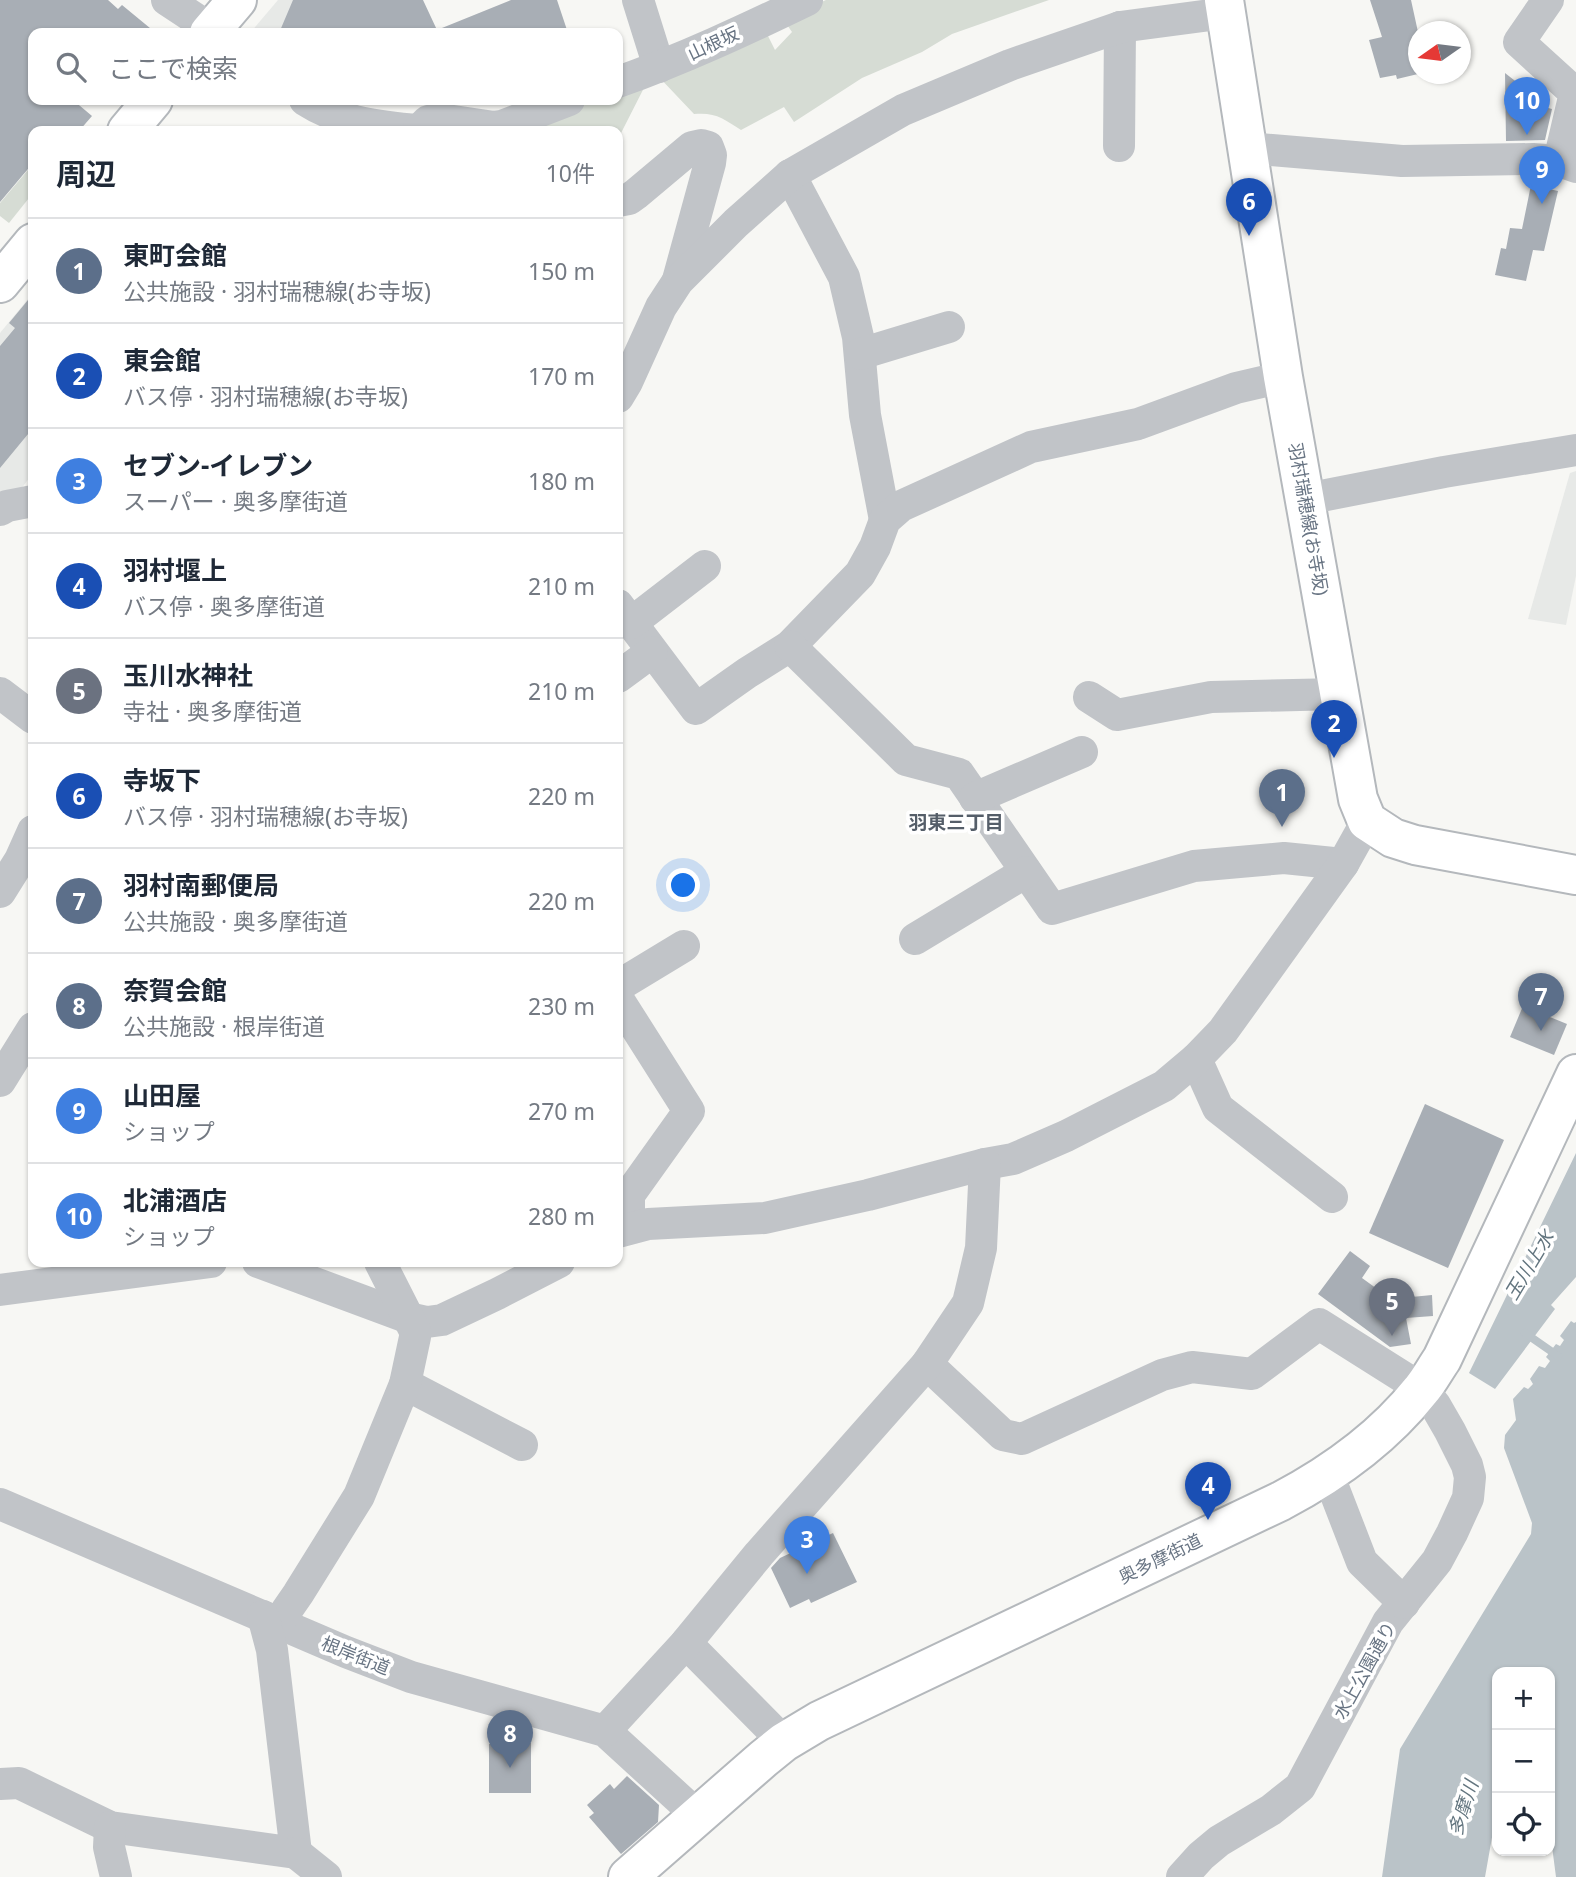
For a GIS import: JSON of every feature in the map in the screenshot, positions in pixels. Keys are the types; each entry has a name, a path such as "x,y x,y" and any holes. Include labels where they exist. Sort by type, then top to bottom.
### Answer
{"main road":[{"path":"215,28 237,0"},
{"name":"羽村瑞穂線(お寺坂)","path":"1225,6 1283,377 1358,799 1367,821"},
{"path":"131,126 149,105"},
{"path":"0,283 28,249"},
{"path":"1367,821 1393,838 1415,845 1576,874"},
{"name":"奥多摩街道","path":"641,1873 698,1816 784,1742 819,1721 1264,1509 1328,1474 1379,1435 1422,1389 1442,1359 1576,1074"}],"street":[{"path":"167,0 206,28"},
{"path":"638,0 659,67"},
{"name":"山根坂","path":"623,80 734,35 807,0"},
{"path":"1247,148 1402,161 1533,159 1567,164 1575,93 1519,43 1548,0"},
{"path":"623,389 661,307 678,281 736,223 790,175 903,110 1010,65 1120,27 1225,6"},
{"path":"1119,146 1120,27"},
{"path":"314,105 331,115 381,126"},
{"path":"502,126 556,105"},
{"path":"423,126 428,121 440,120 486,126"},
{"path":"623,199 636,194 692,147 708,147 710,163 678,281"},
{"path":"790,175 844,277 858,337 865,415 885,520"},
{"path":"860,354 949,327"},
{"path":"705,566 625,614 696,709 790,646 860,573 875,547 885,520 901,506 1017,452 1046,443 1138,424 1236,388 1283,377"},
{"path":"1306,499 1576,450"},
{"path":"0,510 28,502"},
{"path":"790,646 906,760 959,774 1052,909 1194,866 1284,858 1343,864"},
{"path":"623,673 652,652"},
{"path":"0,693 28,714"},
{"path":"1089,697 1117,715 1211,697 1340,694"},
{"path":"975,798 1082,752"},
{"path":"623,1007 689,1111 629,1195 623,1230 648,1224 765,1217 869,1195 1013,1159 1066,1136 1164,1086 1223,1031 1343,864 1367,821"},
{"path":"0,892 28,841"},
{"path":"915,939 1026,872"},
{"path":"623,983 684,946"},
{"path":"0,1081 28,1036"},
{"path":"1196,1059 1218,1108 1332,1196"},
{"path":"605,1731 686,1643 759,1554 927,1364 968,1303 981,1248 985,1164"},
{"path":"0,1290 173,1267"},
{"path":"271,1267 409,1318 427,1322 450,1317 549,1267"},
{"path":"296,1853 270,1620 359,1496 405,1384 415,1331 383,1267"},
{"path":"927,1364 1003,1434 1021,1439 1163,1375 1192,1367 1252,1374 1320,1324 1422,1389"},
{"path":"405,1384 522,1445"},
{"name":"水上公園通り","path":"1182,1877 1219,1841 1271,1810 1300,1787 1388,1622 1437,1561 1468,1498 1470,1477 1467,1465 1435,1405 1422,1389"},
{"path":"1328,1474 1362,1562 1404,1603"},
{"name":"根岸街道","path":"0,1504 270,1620 411,1677 605,1731 698,1816"},
{"path":"686,1643 784,1742"},
{"path":"0,1784 19,1783 110,1827 296,1853 326,1877"},
{"path":"110,1827 109,1847 116,1877"}],"shaded area":[{"path":"278,0 378,0 392,28 254,28"},
{"path":"826,0 1049,0 952,34 922,52 862,78 794,122 784,107 741,130 714,115 694,114 657,75 764,28 775,50 792,32 783,19"},
{"path":"649,78 623,129 623,126 519,126 570,105 623,105 623,86"},
{"path":"28,170 28,199 9,223 0,216 0,203"},
{"path":"28,299 28,480 15,497 0,502 0,333"},
{"path":"1576,471 1576,576 1566,625 1528,619 1570,473"}],"water":[{"path":"1576,1153 1576,1277 1551,1305 1555,1309 1495,1389 1469,1373"},
{"name":"多摩川","path":"1571,1321 1576,1322 1576,1877 1556,1877 1553,1856 1555,1667 1492,1667 1492,1837 1485,1877 1382,1877 1400,1749 1531,1534 1532,1523 1504,1448 1505,1435 1516,1420 1513,1399 1524,1387 1528,1389 1533,1384 1530,1379 1539,1366 1545,1368 1550,1361 1546,1357 1556,1344 1560,1346 1564,1340 1560,1336"}],"building":[{"path":"0,0 108,0 118,9 122,5 150,28 28,28 28,105 79,105 92,116 83,126 28,126 28,169 0,202"},
{"path":"293,0 423,0 436,28 281,28"},
{"path":"511,0 557,0 566,28 442,28"},
{"path":"1370,0 1411,0 1416,21 1408,21 1408,76 1380,78 1369,40 1382,37"},
{"path":"1505,73 1538,99 1537,105 1552,109 1545,140 1506,141"},
{"path":"1531,185 1558,191 1544,251 1533,250 1526,281 1495,275 1501,248 1506,249 1510,228 1522,229"},
{"path":"28,300 28,434 0,468 0,346 15,328 9,323"},
{"path":"1523,1006 1567,1024 1554,1055 1510,1037"},
{"path":"1425,1104 1504,1140 1448,1268 1369,1233"},
{"path":"1350,1251 1370,1266 1362,1278 1391,1299 1432,1295 1433,1316 1406,1318 1411,1344 1390,1347 1318,1294"},
{"path":"833,1533 857,1582 811,1603 809,1599 790,1608 771,1568 780,1558"},
{"path":"531,1743 531,1793 489,1793 489,1744"},
{"path":"627,1776 659,1805 658,1822 621,1854 589,1817 594,1813 587,1805 610,1784 614,1789"}],"waterway":[{"name":"玉川上水","path":"1525,1333 1558,1356"}],"place":[{"name":"北浦酒店","path":"1527,135"},
{"name":"山田屋","path":"1542,204"},
{"name":"寺坂下","path":"1249,236"},
{"name":"東会館","path":"1334,758"},
{"name":"東町会館","path":"1282,827"},
{"name":"羽村南郵便局","path":"1541,1031"},
{"name":"玉川水神社","path":"1392,1336"},
{"name":"羽村堰上","path":"1208,1520"},
{"name":"セブン-イレブン","path":"807,1574"},
{"name":"奈賀会館","path":"510,1768"}],"district":[{"name":"羽東三丁目","path":"956,822"}]}
